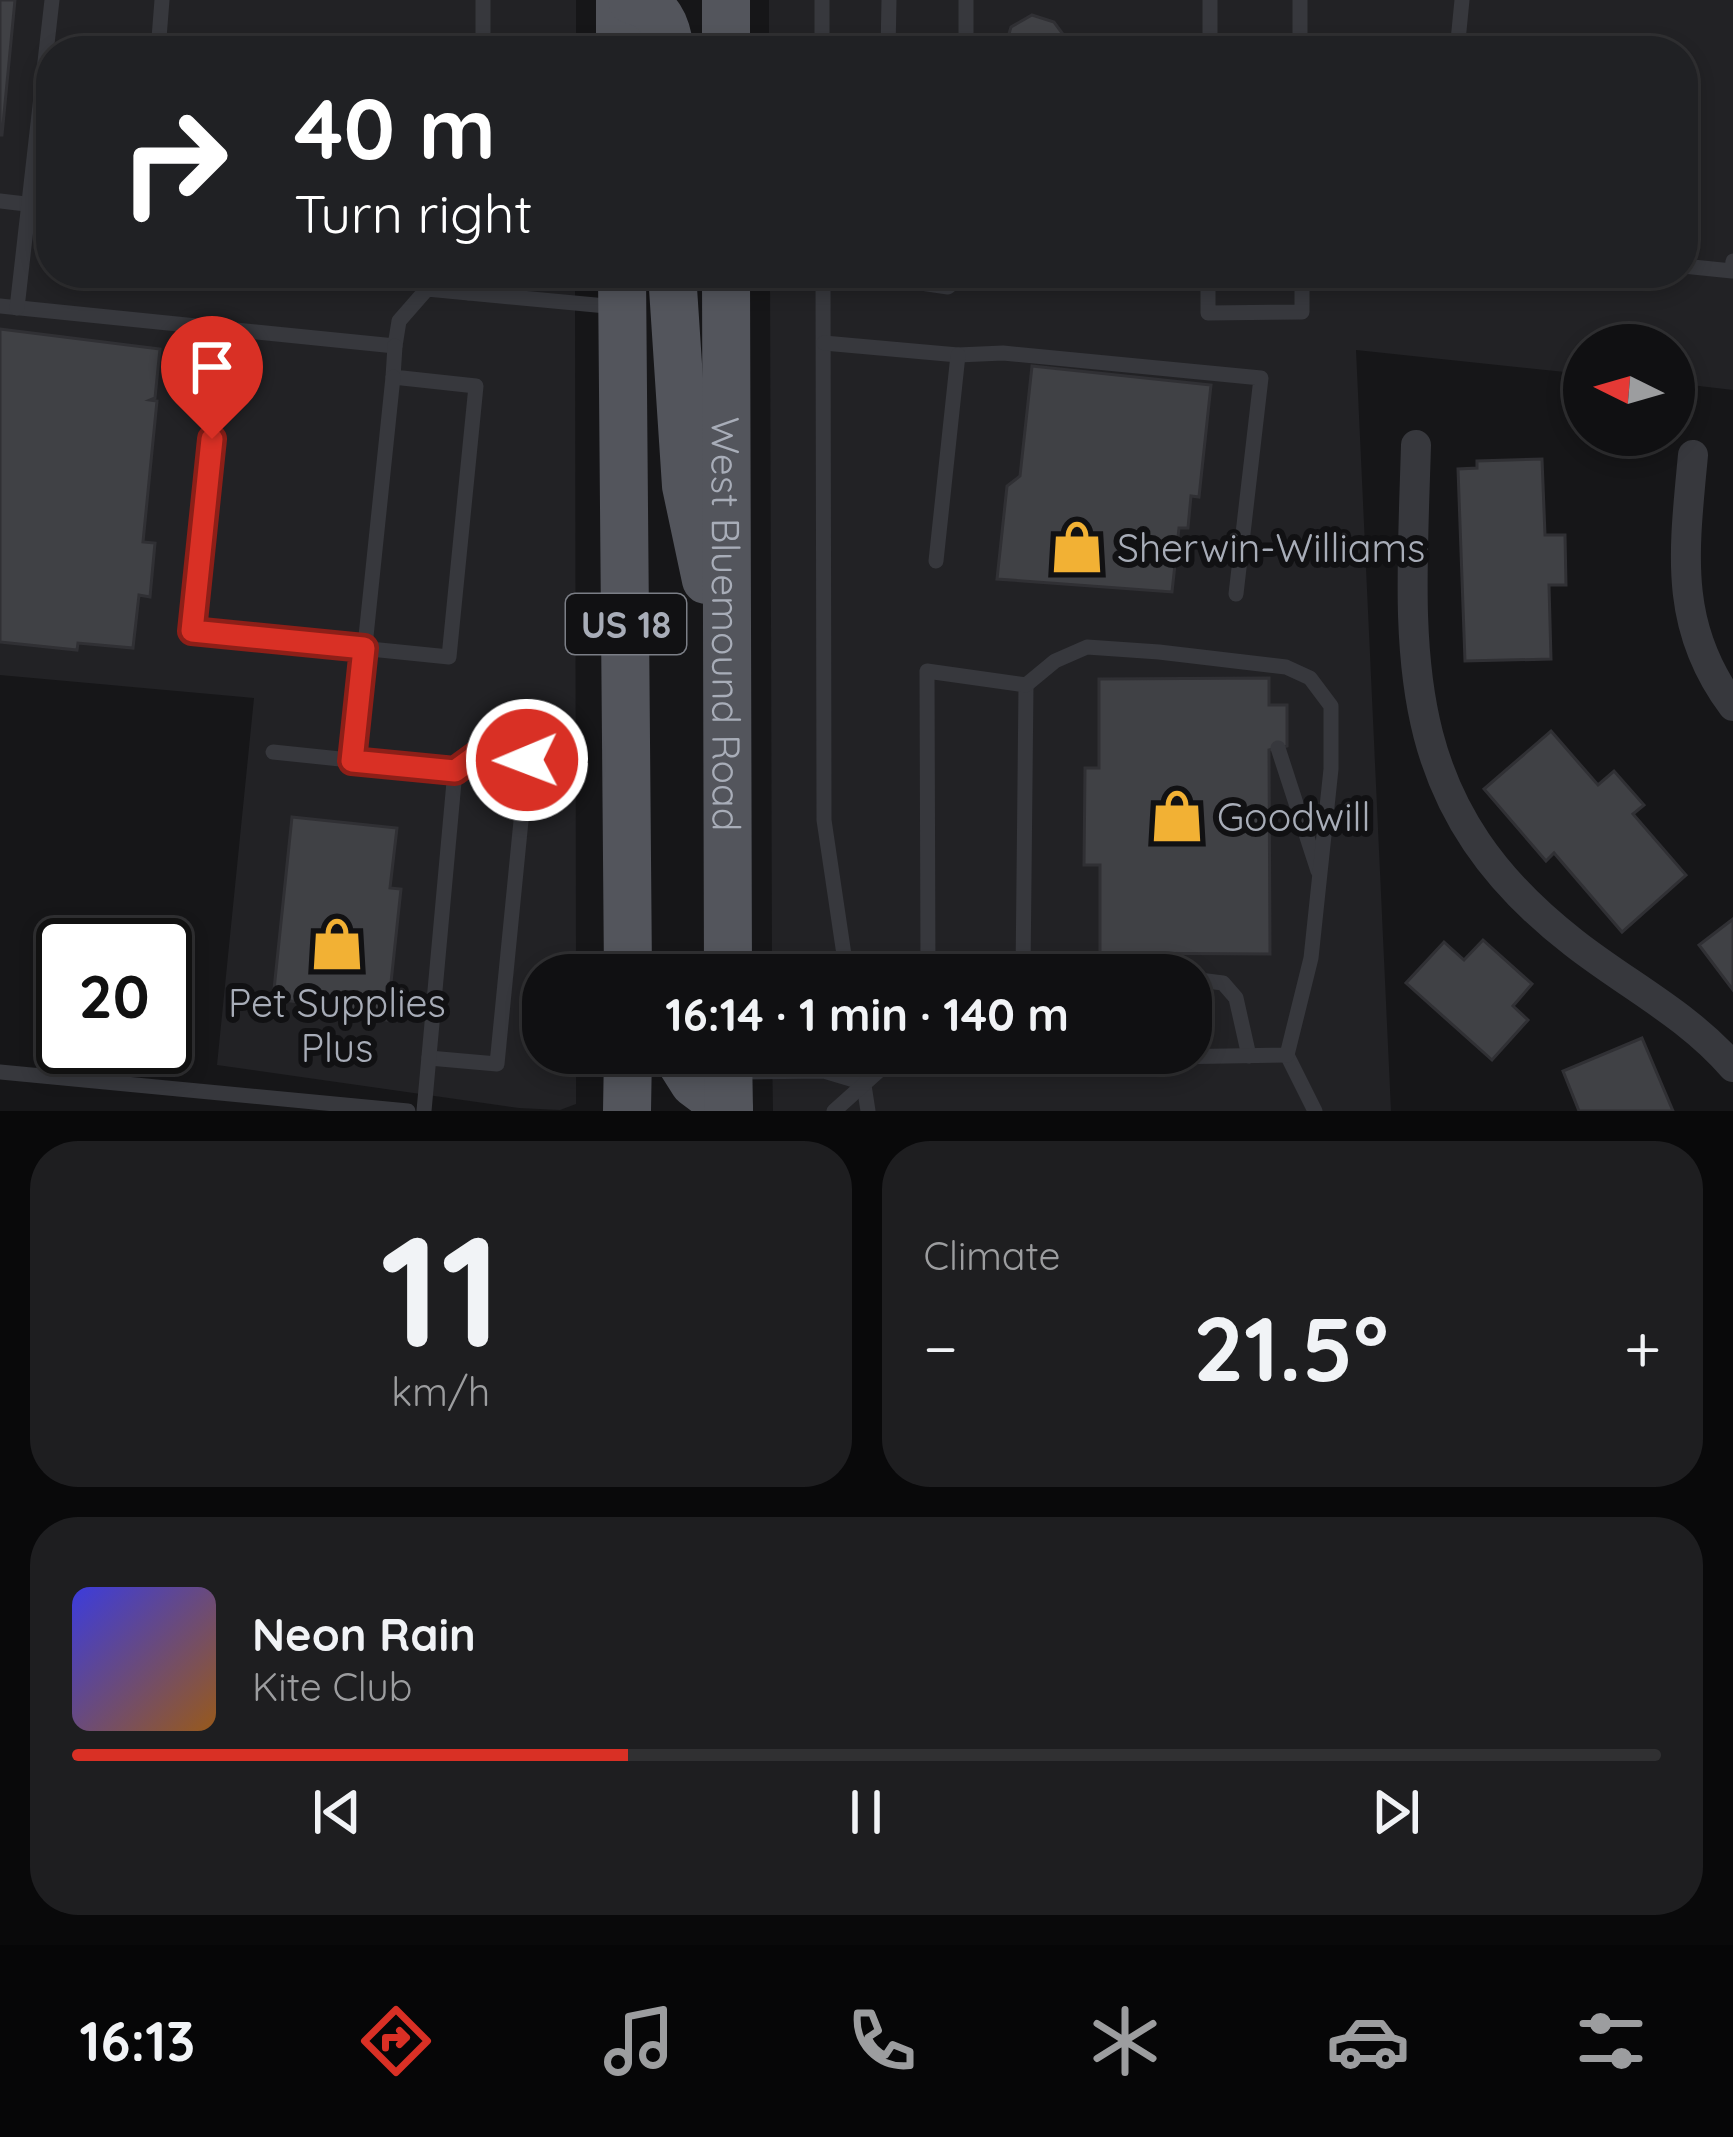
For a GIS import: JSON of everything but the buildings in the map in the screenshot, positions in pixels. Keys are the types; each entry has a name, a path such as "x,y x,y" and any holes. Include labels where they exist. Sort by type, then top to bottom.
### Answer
{"main road":[{"path":"620,0 620,36"},
{"path":"632,0 658,14 669,36"},
{"path":"726,0 726,36"},
{"path":"673,288 686,486 726,673"},
{"name":"West Bluemound Road","path":"726,288 728,954"},
{"name":"US 18","path":"622,290 630,954"},
{"path":"627,1111 628,1074"},
{"path":"688,1074 694,1083 732,1091"}],"street":[{"path":"1416,445 1412,589 1418,706 1468,829 1519,896 1576,944 1664,1002 1733,1067"},
{"path":"1693,456 1688,614 1698,651 1733,706"}],"lane":[{"path":"48,36 52,0"},
{"path":"159,36 162,0"},
{"path":"483,0 483,36"},
{"path":"822,0 822,36"},
{"path":"888,36 889,0"},
{"path":"966,0 966,36"},
{"path":"1210,0 1210,36"},
{"path":"1300,0 1300,36"},
{"path":"1458,36 1462,0"},
{"path":"36,142 8,307 395,346"},
{"path":"0,201 36,205"},
{"path":"1698,268 1732,271 1733,261"},
{"path":"469,293 470,288"},
{"path":"823,288 824,820 844,954"},
{"path":"1208,288 1208,313 1302,313 1301,288"},
{"path":"352,761 399,321 427,289 469,293 622,290"},
{"path":"223,328 192,631 449,657 476,386 393,377"},
{"path":"824,343 958,355 1004,353 1262,379 1236,594"},
{"path":"936,561 958,355"},
{"path":"928,954 927,671 1026,685 1055,661 1087,647 1286,667 1310,678 1331,706 1331,769 1311,958 1287,1055 1315,1111"},
{"path":"1023,954 1026,685"},
{"path":"1278,748 1320,878"},
{"path":"273,752 455,771 477,755 527,760 497,1064 429,1058"},
{"path":"424,1111 455,771"},
{"path":"1212,982 1223,983 1236,998 1249,1056"},
{"path":"1212,1056 1287,1055"},
{"path":"732,1091 824,1071 864,1084"},
{"path":"0,1072 408,1111"},
{"path":"862,1074 868,1111"},
{"path":"834,1111 875,1074"}],"shaded area":[{"path":"0,0 576,0 576,36 36,36 36,288 575,288 576,954 522,954 522,1074 576,1074 576,1104 560,1110 519,1108 217,1065 254,698 0,675"},
{"path":"769,0 1733,0 1733,390 1695,385 1695,324 1563,324 1563,372 1356,350 1391,1111 773,1111 772,1074 1212,1074 1212,954 772,954 770,288 1698,288 1698,36 769,36"}],"place":[{"name":"Sherwin-Williams","path":"1077,547"},
{"name":"Goodwill","path":"1177,816"},
{"name":"Pet Supplies Plus","path":"337,944"}],"route":[{"path":"212,439 192,631 364,648 352,761 455,771 477,755 527,760"}]}
